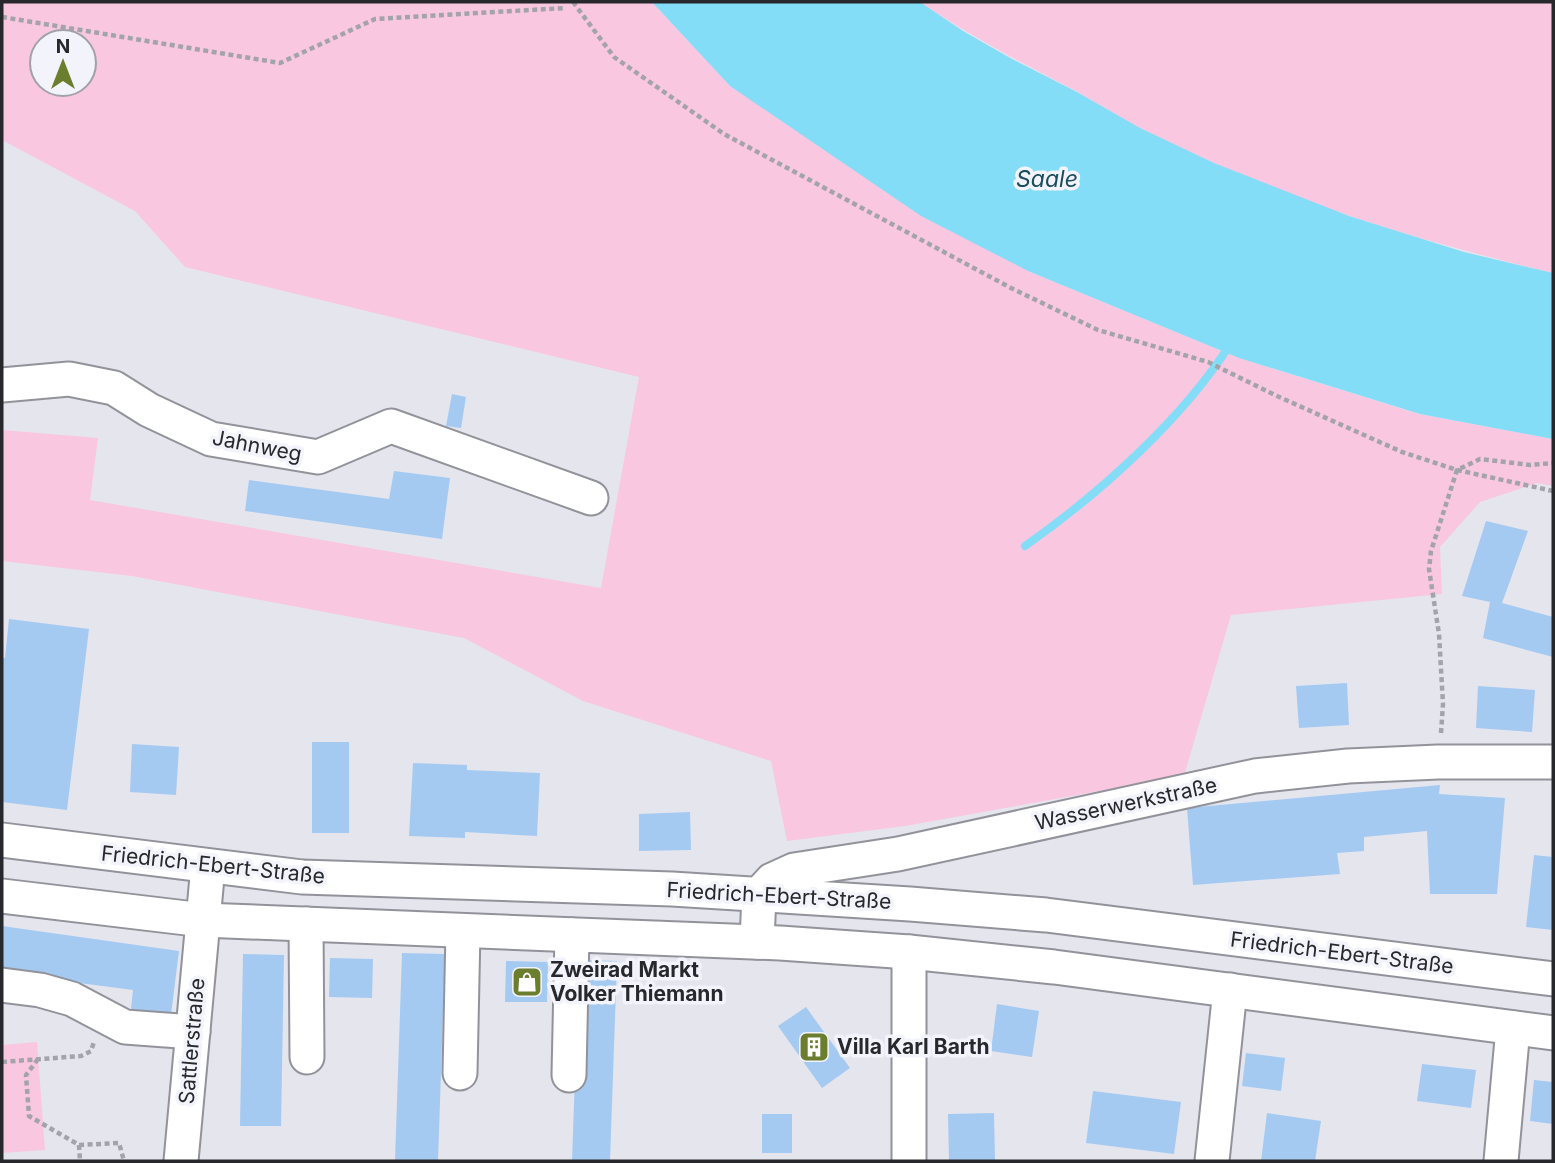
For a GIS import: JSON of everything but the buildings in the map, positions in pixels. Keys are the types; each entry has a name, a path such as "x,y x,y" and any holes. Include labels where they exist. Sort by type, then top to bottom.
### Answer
{"street":[{"name":"Jahnweg","path":"2,385 69,379 114,388 149,410 211,439 318,457 391,426 591,498"},
{"name":"Wasserwerkstraße","path":"759,894 772,880 794,870 898,854 1255,776 1348,766 1438,762 1553,762"},
{"name":"Friedrich-Ebert-Straße","path":"2,840 315,877 759,894 1046,915 1553,979"},
{"name":"Sattlerstraße","path":"181,1161 208,866"},
{"path":"757,942 759,894"},
{"path":"2,896 203,920 757,942 909,952 1054,967 1553,1033"},
{"path":"306,925 307,1057"},
{"path":"460,1073 463,931"},
{"path":"569,1075 572,935"},
{"path":"909,952 909,1161"},
{"path":"2,985 40,990 72,999 125,1027 193,1032"},
{"path":"1212,1161 1230,990"},
{"path":"1501,1161 1513,1028"}],"path":[{"path":"573,2 614,57 724,134 1011,288 1098,330 1228,370 1277,396 1390,446 1457,470 1553,491"},
{"path":"2,17 280,63 375,19 565,8"},
{"path":"1438,762 1443,704 1438,635 1429,569 1431,551 1457,470 1480,459 1530,465 1553,463"},
{"path":"2,1062 81,1056 91,1051 103,1015"},
{"path":"38,1059 26,1075 29,1116 79,1145 119,1143 124,1161"},
{"path":"79,1145 80,1161"}],"shaded area":[{"path":"2,2 652,2 730,86 1028,271 1239,358 1419,414 1553,439 1553,486 1537,483 1480,502 1440,547 1442,594 1231,615 1184,776 905,826 787,841 771,761 583,701 464,638 132,576 2,561 2,430 98,438 90,500 601,588 639,377 185,267 135,211 2,140"},
{"path":"920,2 1553,2 1553,273 1380,226 1253,180 1140,128 977,38"},
{"path":"37,1042 45,1150 2,1153 2,1045"}],"water":[{"name":"Saale","path":"652,2 920,2 1012,59 1140,128 1214,163 1349,216 1464,252 1553,273 1553,439 1420,414 1239,358 1028,271 921,216 730,86"}],"waterway":[{"path":"1025,546 1082,503 1138,453 1189,399 1231,343"}],"place":[{"name":"Zweirad Markt Volker Thiemann","path":"527,982"},
{"name":"Villa Karl Barth","path":"814,1047"}]}
